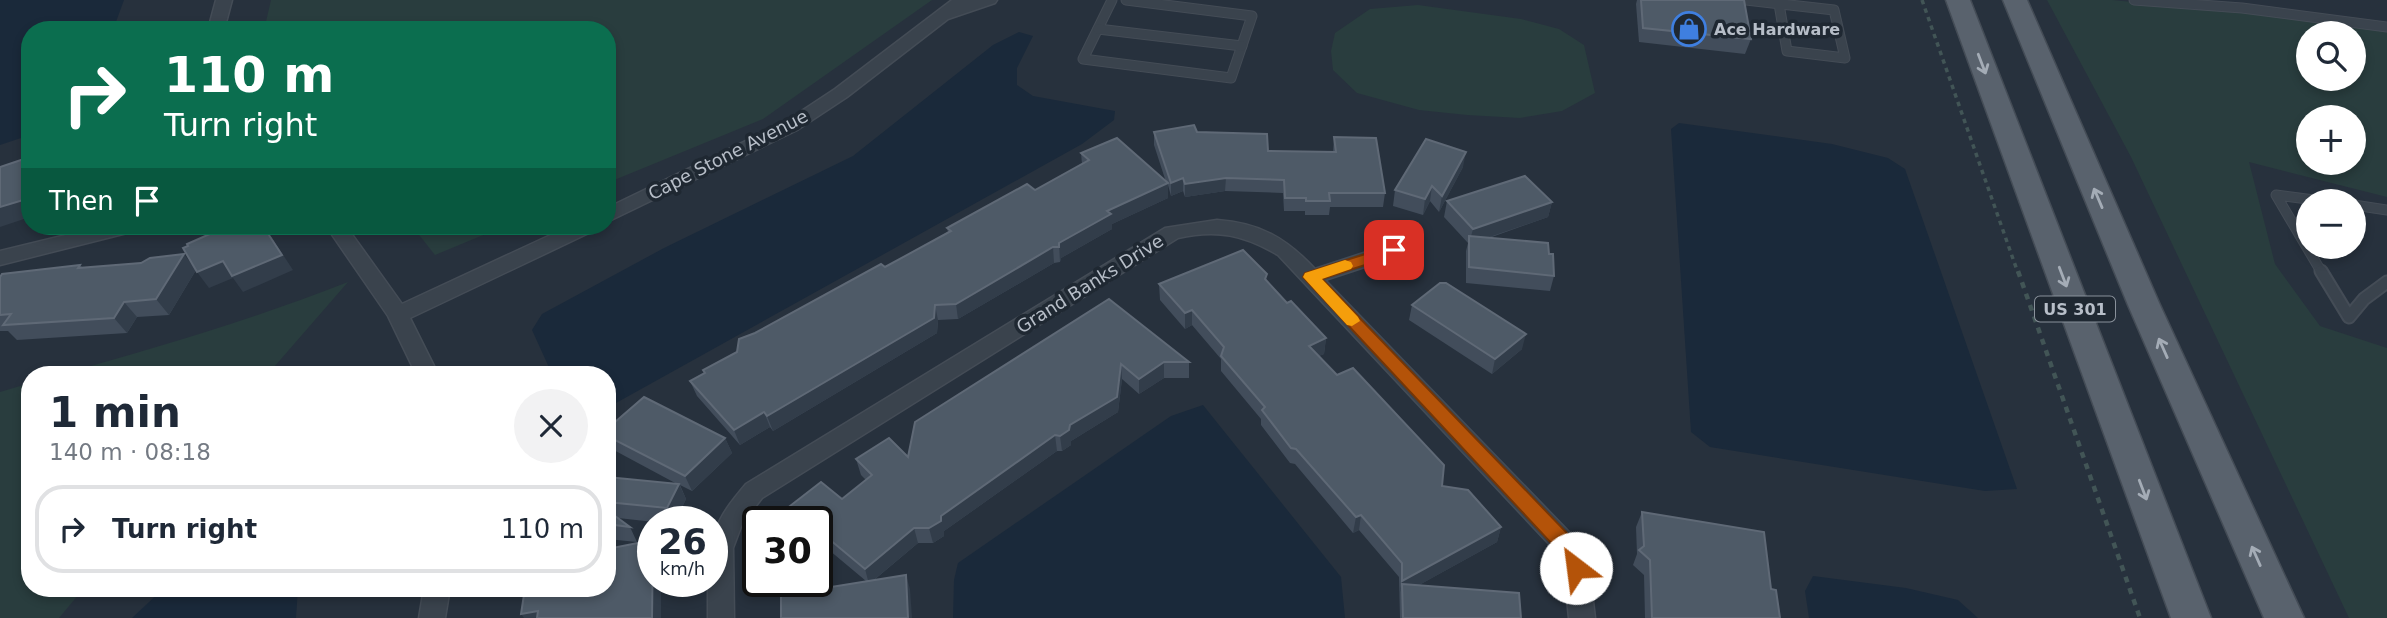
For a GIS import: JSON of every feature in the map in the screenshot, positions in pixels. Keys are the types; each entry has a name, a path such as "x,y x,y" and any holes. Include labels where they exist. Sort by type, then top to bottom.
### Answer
{"main road":[{"name":"US 301","path":"1958,0 2191,618"},
{"name":"US 301","path":"2015,0 2144,305 2284,618"}],"street":[{"path":"218,21 224,0"},
{"name":"Cape Stone Avenue","path":"616,212 791,127 946,15 962,0"},
{"name":"Cape Stone Avenue","path":"946,15 989,0"},
{"name":"Grand Banks Drive","path":"721,618 720,548 731,519 754,491 1172,233 1202,225 1233,226 1260,234 1285,250 1560,539 1576,568 1582,618"},
{"path":"0,258 92,235"},
{"path":"343,235 398,315 423,366"},
{"path":"398,315 567,235"},
{"path":"1311,277 1394,250"},
{"path":"432,618 436,597"}],"lane":[{"path":"1112,0 1083,60 1231,78 1252,16 1126,0"},
{"path":"1746,0 1834,10 1845,58 1787,51 1779,4"},
{"path":"2134,0 2242,8 2387,27"},
{"path":"1098,29 1242,46"},
{"path":"2296,198 2276,195 2296,229"},
{"path":"2366,206 2387,209"},
{"path":"2314,259 2348,317 2364,299 2387,282"}],"path":[{"path":"1922,0 2140,618"}],"green space":[{"path":"271,0 932,0 763,119 616,179 616,21 266,21"},
{"path":"2047,0 2112,0 2326,21 2296,21 2296,91 2366,91 2366,25 2387,27 2387,197 2366,192 2366,189 2355,189 2300,175 2366,175 2366,105 2296,105 2296,174 2249,162 2275,264 2320,326 2387,348 2387,618 2349,618 2131,157"},
{"path":"1418,5 1521,19 1559,29 1584,45 1595,93 1562,111 1520,118 1419,110 1357,93 1333,70 1331,51 1335,33 1370,9"},
{"path":"419,235 483,235 435,255"},
{"path":"348,282 275,366 89,366 206,332"},
{"path":"21,386 21,597 76,597 59,618 0,618 0,392"}],"water":[{"path":"0,0 124,0 116,21 21,21 21,138 0,145"},
{"path":"1019,32 1033,36 1017,68 1017,85 1033,96 1115,111 1114,120 1082,144 616,403 616,366 548,366 532,330 542,314 664,248 853,156 993,45"},
{"path":"1679,123 1832,144 1888,158 1905,169 2017,489 1985,491 1710,447 1691,432 1671,129"},
{"path":"1203,405 1341,577 1345,618 953,618 954,580 958,563 1171,416"},
{"path":"1813,576 1906,588 1958,600 1978,618 1809,618 1805,591"},
{"path":"154,597 297,597 296,618 132,618"}],"building":[{"path":"1641,0 1744,0 1751,39 1643,28"},
{"path":"1194,125 1197,132 1267,134 1268,151 1336,152 1334,137 1376,138 1385,193 1329,193 1330,201 1306,201 1306,198 1285,198 1284,180 1226,178 1185,184 1183,178 1171,183 1154,132"},
{"path":"1117,138 1168,183 1107,211 1111,214 1059,243 1059,247 1053,247 956,304 935,305 934,318 767,416 764,412 734,430 690,381 705,373 703,370 737,352 739,339 755,333 881,264 885,267 951,231 947,228 1027,184 1035,190 1089,160 1081,153"},
{"path":"1426,139 1466,152 1442,196 1432,186 1425,199 1395,190"},
{"path":"21,160 21,201 0,207 0,167"},
{"path":"1525,176 1552,202 1473,229 1447,201"},
{"path":"208,235 269,235 282,255 232,276 223,261 197,272 183,248 188,246 187,244"},
{"path":"1469,236 1548,243 1549,254 1553,254 1554,276 1469,267"},
{"path":"1243,250 1267,274 1265,279 1287,303 1291,301 1326,338 1309,346 1337,375 1353,368 1444,465 1442,486 1468,490 1501,527 1402,581 1402,563 1361,515 1356,517 1296,449 1291,448 1262,410 1265,407 1221,356 1224,347 1192,310 1185,313 1159,284"},
{"path":"184,254 156,299 124,302 114,318 3,325 11,314 0,315 2,274 80,265 78,268 141,263 150,258"},
{"path":"1440,283 1446,283 1526,334 1495,359 1412,305"},
{"path":"1109,299 1189,362 1164,362 1139,379 1121,364 1117,397 1070,425 1069,430 1060,436 1055,435 941,516 941,521 929,528 914,528 865,569 833,542 833,506 790,506 821,482 842,499 872,475 856,459 889,438 908,457 915,422"},
{"path":"644,397 725,438 685,476 616,441 616,421"},
{"path":"616,478 679,484 668,506 616,503"},
{"path":"1642,512 1764,532 1771,589 1776,590 1780,618 1652,618 1650,560 1639,550 1644,546"},
{"path":"616,517 630,527 616,525"},
{"path":"637,543 637,597 652,597 652,618 537,618 538,611 521,614 524,597 616,597 616,547"},
{"path":"906,575 908,618 781,618 781,597 833,597 833,587"},
{"path":"1402,584 1519,593 1521,618 1403,618"}],"slow traffic":[{"path":"1345,266 1311,277 1352,321"}],"place":[{"name":"Ace Hardware","path":"1689,29"}],"route":[{"path":"1394,250 1311,277 1560,539 1576,568"}]}
